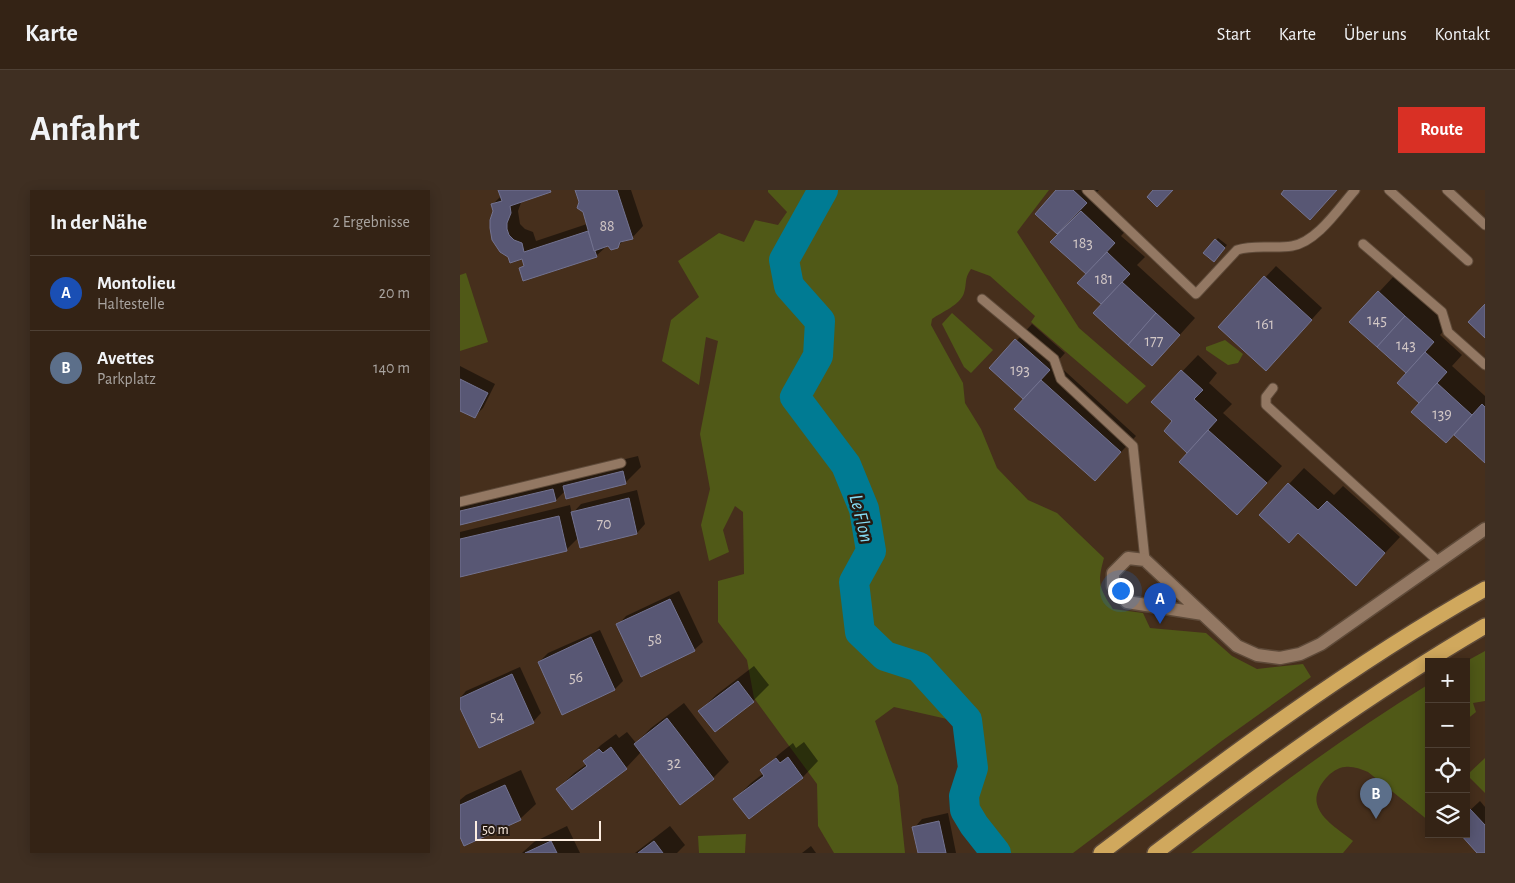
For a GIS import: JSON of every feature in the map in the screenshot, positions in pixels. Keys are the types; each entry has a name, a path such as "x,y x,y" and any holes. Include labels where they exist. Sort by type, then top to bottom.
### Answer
{"highway":[{"path":"1101,853 1219,763 1330,685 1408,634 1485,589"},
{"path":"1155,853 1318,732 1408,672 1485,626"}],"street":[{"path":"1203,614 1127,602 1113,586 1113,573 1128,558 1145,560 1203,614 1236,646 1257,655 1280,658 1300,654 1321,644 1485,529"}],"lane":[{"path":"1087,190 1196,294 1237,250 1246,247 1293,246 1316,234 1355,190"},
{"path":"1389,190 1468,261"},
{"path":"1447,190 1485,225"},
{"path":"1363,244 1442,312 1448,332 1485,366"},
{"path":"982,299 1054,359 1061,379 1133,446 1145,560"},
{"path":"1273,388 1266,397 1266,405 1439,562"},
{"path":"460,502 621,463"}],"green space":[{"path":"768,190 1049,190 1017,232 1079,328 1146,386 1127,404 1031,322 1035,316 990,276 971,269 967,276 962,297 955,305 932,319 931,325 963,383 965,403 981,429 997,468 1028,500 1057,513 1104,558 1100,580 1102,590 1113,609 1143,613 1150,628 1206,633 1232,656 1257,669 1303,664 1311,677 1223,740 1073,853 986,853 978,843 969,744 947,719 894,707 875,721 898,786 905,853 834,853 818,826 817,784 754,698 747,660 718,622 718,581 744,574 743,512 735,506 723,530 729,552 709,561 701,525 710,489 700,434 718,341 706,337 699,385 662,361 671,320 699,297 678,261 719,233 744,242 755,220 778,225 787,212"},
{"path":"466,273 488,342 460,351 460,275"},
{"path":"952,313 993,350 971,373 964,367 942,324"},
{"path":"1225,340 1243,354 1238,363 1228,365 1206,350 1206,347"},
{"path":"1485,651 1485,701 1473,703 1476,712 1470,717 1470,703 1470,659"},
{"path":"1425,687 1425,818 1368,772 1354,767 1345,767 1339,768 1328,775 1320,786 1316,798 1319,810 1323,815 1332,825 1353,841 1343,853 1191,853 1249,808 1368,723"},
{"path":"1485,758 1485,793 1470,778 1470,772"},
{"path":"746,834 745,853 699,853 698,836"}],"building":[{"path":"498,190 550,190 551,192 510,206 511,213 507,229 509,235 514,240 522,243 524,252 588,231 597,257 523,281 519,268 524,266 522,259 510,263 508,257 500,252 492,240 490,220 493,211 491,204 502,201"},
{"path":"575,190 617,190 633,239 620,242 618,248 611,250 608,246 594,251 583,212 577,208 579,202"},
{"path":"1056,190 1073,190 1087,203 1057,234 1035,214"},
{"path":"1153,190 1173,190 1157,207 1147,197"},
{"path":"1284,190 1337,190 1310,220 1281,194"},
{"path":"1081,211 1115,243 1086,274 1050,242"},
{"path":"1215,239 1225,248 1214,262 1203,253"},
{"path":"1107,252 1130,274 1101,304 1077,283"},
{"path":"1264,276 1312,320 1266,371 1218,327"},
{"path":"1122,282 1156,313 1128,345 1093,313"},
{"path":"1378,291 1405,316 1377,347 1349,322"},
{"path":"1485,304 1485,338 1468,322"},
{"path":"1156,313 1180,335 1152,366 1128,345"},
{"path":"1405,316 1434,342 1406,373 1377,347"},
{"path":"1015,339 1050,370 1023,399 989,368"},
{"path":"1425,352 1447,372 1419,403 1397,383"},
{"path":"1181,370 1203,390 1194,399 1217,420 1187,453 1164,431 1172,421 1151,402"},
{"path":"460,379 488,393 475,418 460,411"},
{"path":"1041,380 1121,452 1095,481 1014,409"},
{"path":"1437,383 1472,415 1446,443 1411,412"},
{"path":"1482,404 1485,407 1485,463 1454,435"},
{"path":"1208,430 1267,483 1237,515 1179,462"},
{"path":"623,471 626,484 566,499 563,486"},
{"path":"1288,483 1318,510 1327,501 1385,553 1356,586 1298,533 1289,543 1259,515"},
{"path":"553,489 556,501 460,525 460,511"},
{"path":"629,498 637,534 580,548 571,512"},
{"path":"559,516 567,551 460,577 460,539"},
{"path":"670,599 695,651 641,677 616,624"},
{"path":"591,637 615,690 562,715 538,662"},
{"path":"512,674 534,723 479,748 460,708 460,698"},
{"path":"738,681 754,702 715,732 698,711"},
{"path":"667,718 714,779 680,805 634,744"},
{"path":"611,747 627,769 572,810 556,789 587,766 583,761 599,749 603,753"},
{"path":"788,757 803,778 749,819 733,799 764,776 760,770 776,758 780,763"},
{"path":"505,785 521,820 464,846 460,837 460,805"},
{"path":"1470,809 1485,825 1485,853 1477,853 1464,838 1470,838"},
{"path":"939,821 946,853 918,853 912,827"},
{"path":"551,841 557,853 525,853"},
{"path":"654,841 663,853 638,853"}],"waterway":[{"name":"Le Flon","path":"823,190 784,260 789,286 820,321 818,356 795,397 846,465 864,509 871,551 854,582 860,632 885,656 919,667 967,720 973,768 964,796 965,810 996,853"}],"place":[{"name":"Montolieu","path":"1160,624"},
{"name":"Avettes","path":"1376,819"}]}
